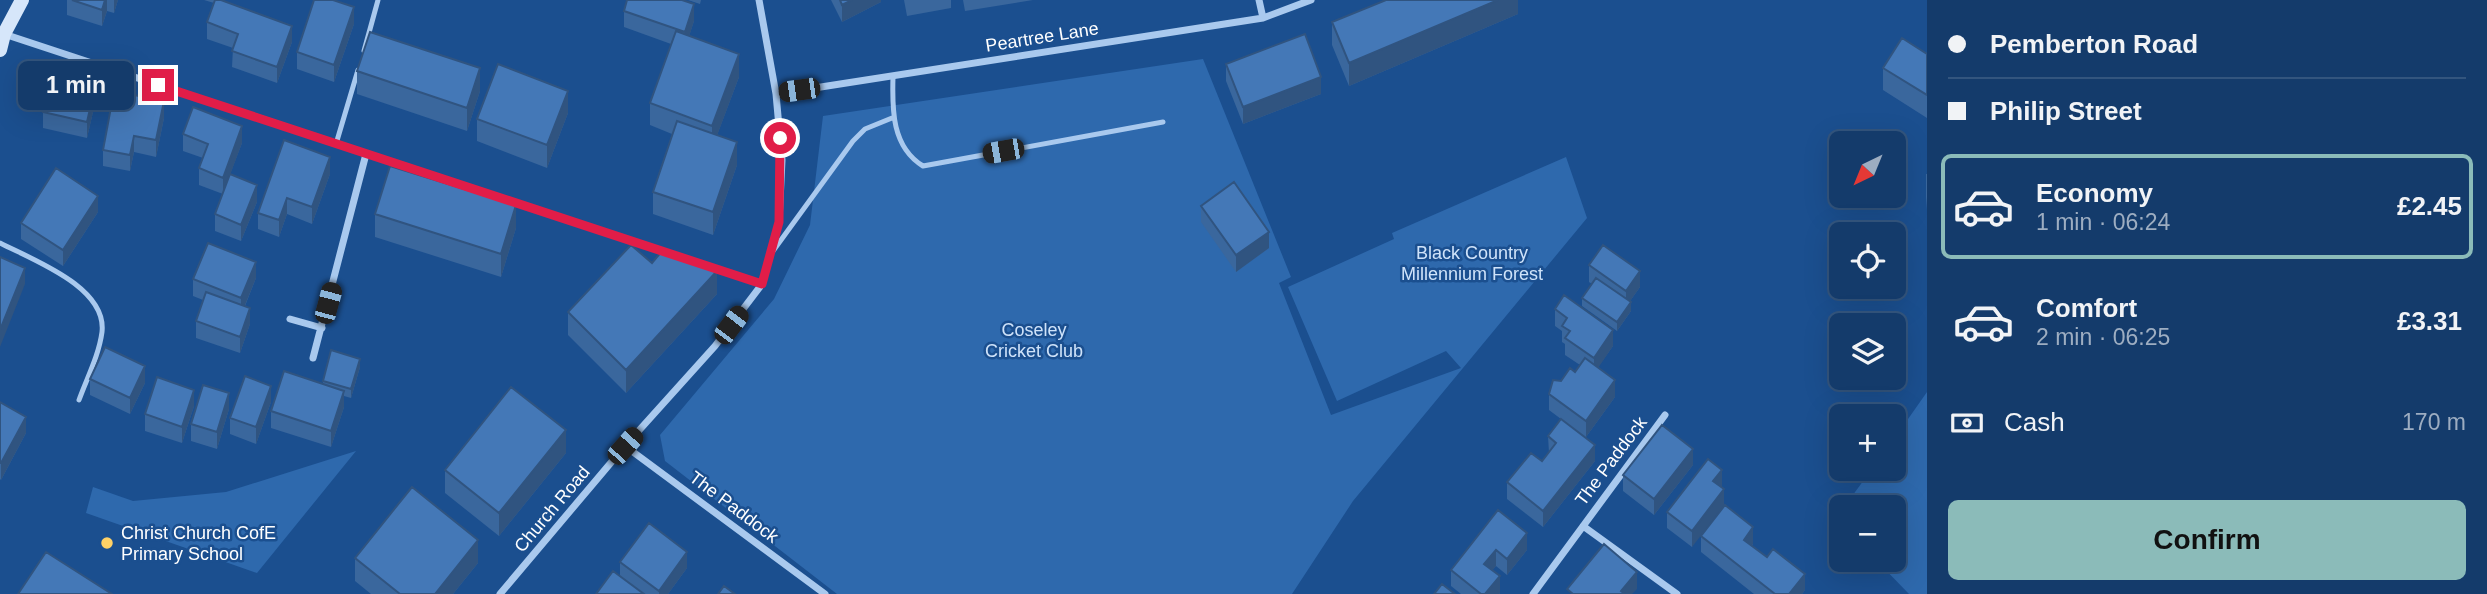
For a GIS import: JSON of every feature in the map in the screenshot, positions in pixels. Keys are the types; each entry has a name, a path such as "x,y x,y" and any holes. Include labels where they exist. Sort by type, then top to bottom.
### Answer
{"main road":[{"path":"0,50 4,34 22,0"}],"street":[{"path":"4,34 762,284 779,222 782,160 776,94 759,0"},
{"path":"1259,0 1263,18"},
{"name":"Peartree Lane","path":"776,94 1263,18 1311,0"},
{"path":"313,358 366,154"},
{"name":"Church Road","path":"500,594 625,446 715,346 762,284"},
{"path":"290,319 322,328"},
{"name":"The Paddock","path":"1533,594 1665,415"},
{"name":"The Paddock","path":"625,446 825,594"},
{"name":"The Paddock","path":"1583,526 1677,594"}],"lane":[{"path":"363,52 378,0"},
{"path":"336,144 359,65"},
{"path":"893,77 892,118 909,158 923,166 1163,122"},
{"path":"770,255 853,141 865,129 892,118"},
{"path":"0,243 75,283 99,311 102,330 79,400"}],"green space":[{"name":"Coseley Cricket Club","path":"1203,59 1291,277 1279,283 1331,415 1461,368 1446,351 1337,401 1288,287 1394,239 1392,233 1566,157 1587,218 1353,501 1292,594 837,594 665,461 660,435 774,299 810,225 823,116"},
{"path":"1927,392 1927,594 1909,594 1888,572 1906,572 1906,495 1853,495 1863,481 1906,481 1906,422"},
{"path":"356,451 257,573 86,513 93,487 133,501 226,492"}],"building":[{"path":"72,0 105,0 102,10"},
{"path":"215,0 292,26 277,67 232,51 238,34 207,22"},
{"path":"314,0 333,0 354,7 334,65 297,52"},
{"path":"627,0 682,0 694,4 685,32 624,11"},
{"path":"1386,0 1498,0 1349,63 1332,22"},
{"path":"676,31 739,54 712,126 650,103"},
{"path":"370,32 480,68 467,108 357,71"},
{"path":"1305,34 1321,77 1243,107 1226,64"},
{"path":"1902,38 1927,54 1927,95 1883,68"},
{"path":"498,64 568,91 547,145 477,119"},
{"path":"52,73 96,83 87,122 43,112"},
{"path":"114,91 164,101 156,140 134,136 130,155 103,150"},
{"path":"193,107 242,126 223,178 199,168 208,144 183,134"},
{"path":"677,121 737,142 713,212 653,192"},
{"path":"284,140 330,157 312,207 287,198 279,220 258,213"},
{"path":"390,166 516,205 501,254 375,214"},
{"path":"56,168 98,196 63,250 21,223"},
{"path":"230,174 257,185 241,225 215,214"},
{"path":"1234,182 1269,232 1236,255 1201,206"},
{"path":"208,243 256,262 241,298 193,279"},
{"path":"631,245 652,263 662,251 717,271 626,370 568,312"},
{"path":"1603,245 1640,271 1626,291 1589,265"},
{"path":"0,257 25,268 0,330"},
{"path":"1596,278 1631,302 1617,322 1582,298"},
{"path":"206,292 250,308 240,337 196,321"},
{"path":"1564,295 1613,330 1594,358 1565,338 1570,331 1562,326 1567,318 1555,309"},
{"path":"105,347 145,366 130,398 90,379"},
{"path":"331,350 360,359 351,389 323,381"},
{"path":"1585,358 1615,380 1586,421 1549,394 1553,380 1561,381 1570,368 1575,372"},
{"path":"284,371 344,391 331,431 271,411"},
{"path":"245,376 271,386 256,427 230,418"},
{"path":"157,377 194,390 182,427 145,414"},
{"path":"203,385 229,393 217,432 191,424"},
{"path":"511,387 566,430 499,513 445,470"},
{"path":"0,402 26,417 1,463 0,463"},
{"path":"1561,419 1595,445 1543,511 1507,482 1531,453 1542,461 1556,443 1548,436"},
{"path":"1662,425 1693,449 1654,499 1623,475"},
{"path":"1708,459 1722,470 1713,481 1724,489 1692,531 1667,512"},
{"path":"412,487 478,540 435,594 400,594 355,558"},
{"path":"1725,505 1753,527 1744,540 1767,557 1773,549 1805,574 1789,594 1775,594 1701,536"},
{"path":"1498,510 1527,533 1507,559 1496,550 1484,564 1500,576 1485,594 1481,594 1451,570"},
{"path":"649,523 687,552 659,591 620,562"},
{"path":"1604,544 1637,572 1621,591 1625,594 1573,594 1567,589"},
{"path":"46,552 112,594 18,594"},
{"path":"613,571 644,594 596,594"},
{"path":"1442,584 1455,594 1434,594"},
{"path":"724,586 735,594 718,594"}],"place":[{"name":"Christ Church CofE Primary School","path":"107,543"}],"route":[{"path":"158,85 762,284 779,222 782,160 780,138"}],"park label":[{"name":"Black Country Millennium Forest","path":"1472,263"}]}
